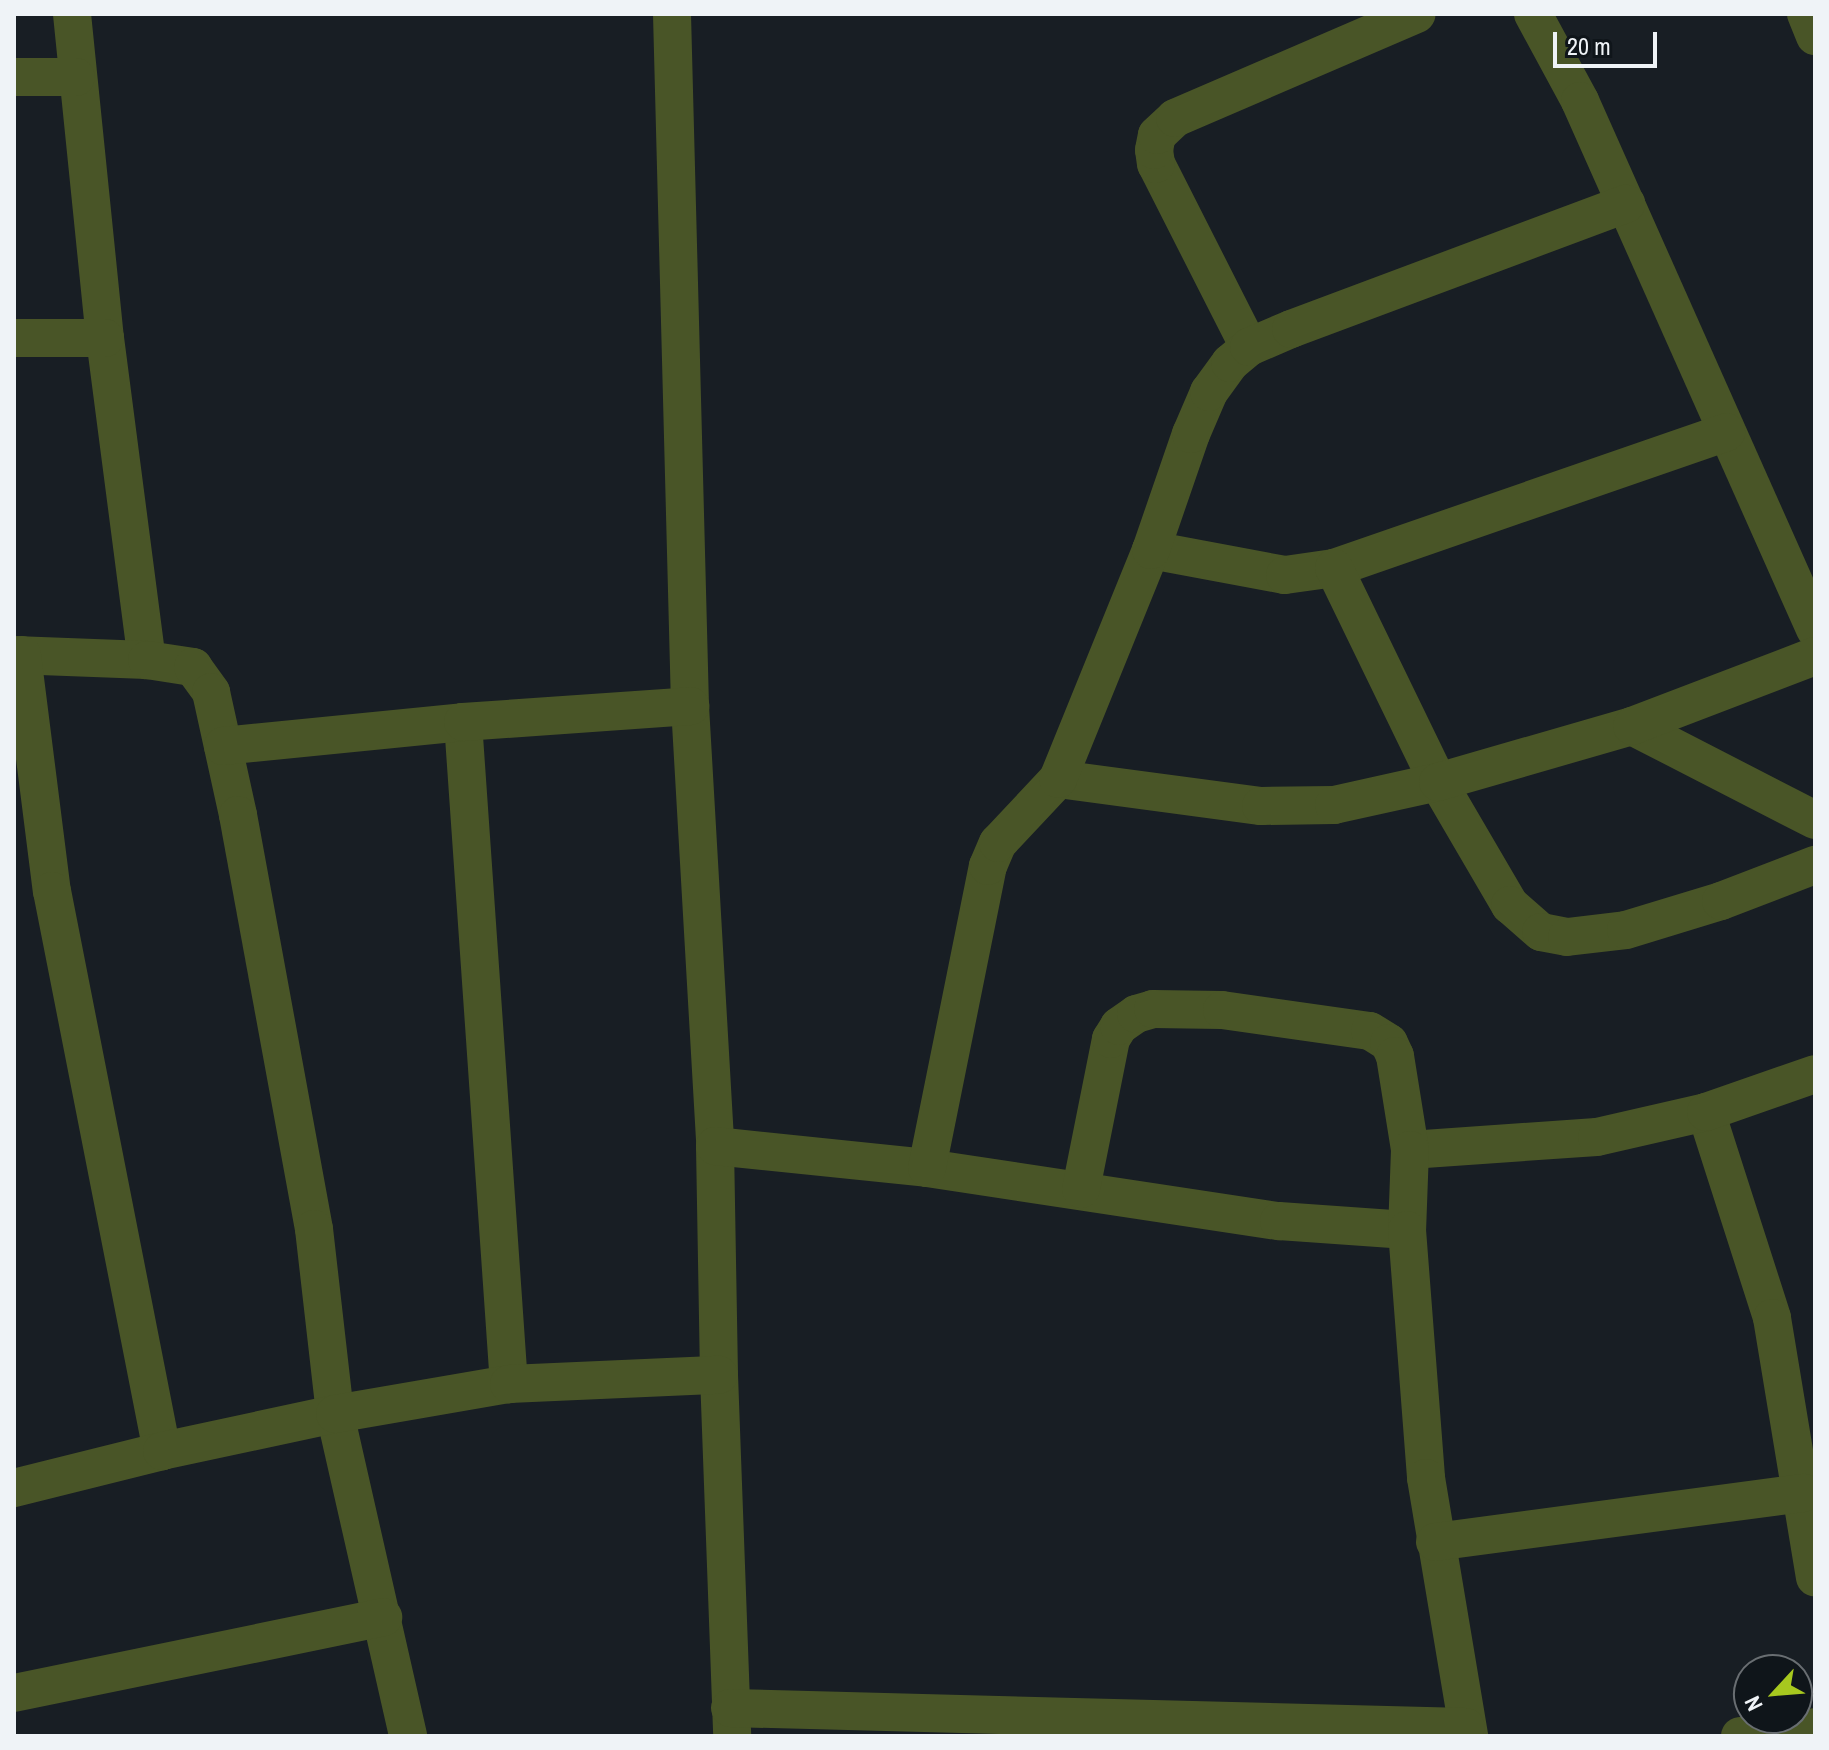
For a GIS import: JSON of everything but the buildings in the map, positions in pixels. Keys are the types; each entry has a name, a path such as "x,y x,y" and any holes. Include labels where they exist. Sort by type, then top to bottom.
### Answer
{"street":[{"path":"72,14 76,77 105,338 147,660"},
{"path":"672,14 690,706 715,1146 731,1722 1468,1732 1435,1542 1416,1383 1407,1230 1410,1150 1395,1056 1380,1035 1222,1010 1153,1009 1119,1026 1111,1039 1081,1189"},
{"path":"1249,347 1156,164 1157,135 1175,118 1417,14"},
{"path":"1533,14 1580,101 1815,629"},
{"path":"1806,14 1815,36"},
{"path":"14,77 76,77"},
{"path":"927,1168 988,866 998,843 1058,779 1151,550 1191,434 1209,392 1230,363 1249,347 1626,204"},
{"path":"14,338 105,338"},
{"path":"1151,550 1285,575 1334,568 1726,432"},
{"path":"1334,568 1438,782 1510,905 1541,932 1567,937 1626,930 1721,901 1815,865"},
{"path":"162,1451 52,891 18,655 147,660 193,667 200,672 211,692 314,1229 335,1414 357,1523 383,1617 408,1736"},
{"path":"1058,779 1152,794 1300,807 1334,805 1438,782 1632,726 1815,656"},
{"path":"223,746 463,722 690,706"},
{"path":"463,722 509,1384"},
{"path":"1632,726 1815,820"},
{"path":"1410,1150 1597,1137 1706,1112 1815,1074"},
{"path":"1706,1112 1772,1318 1804,1493 1815,1577"},
{"path":"715,1146 927,1168 1279,1221 1407,1230"},
{"path":"14,1488 162,1451 335,1414 509,1384 719,1375"},
{"path":"1435,1542 1804,1493"},
{"path":"14,1693 383,1617"},
{"path":"1740,1736 1815,1727"}]}
